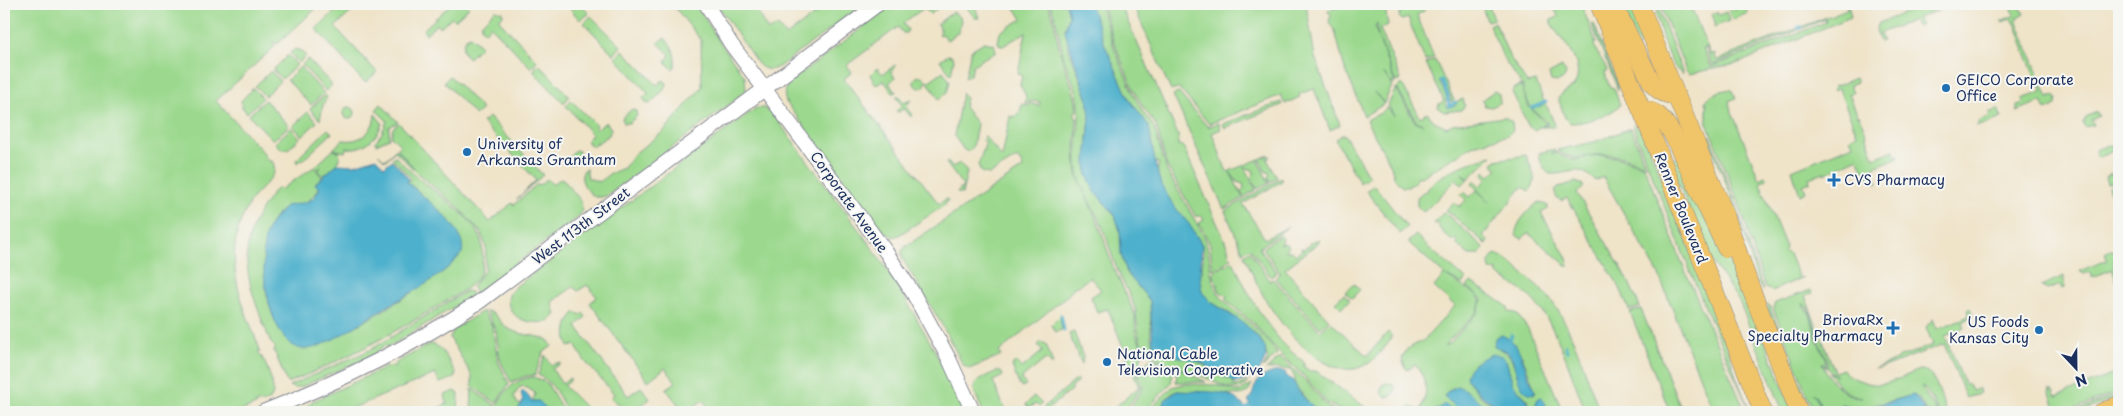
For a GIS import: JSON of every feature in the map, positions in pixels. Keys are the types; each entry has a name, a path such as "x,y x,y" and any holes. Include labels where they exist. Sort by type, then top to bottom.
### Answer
{"main road":[{"name":"Renner Boulevard","path":"1599,4 1763,412"},
{"path":"1613,4 1652,83 1658,91 1676,96"},
{"path":"1639,4 1726,218 1749,284 1799,412"},
{"path":"1641,109 1653,111 1672,133 1729,253 1749,284"},
{"path":"2102,412 2119,405"}],"street":[{"name":"Corporate Avenue","path":"706,4 731,44 886,252 913,293 949,359 973,412"},
{"name":"West 113th Street","path":"263,412 289,408 373,365 460,315 878,4"}],"green space":[{"path":"4,4 321,4 282,40 277,44 273,43 275,45 273,48 216,101 264,153 267,160 272,161 274,166 273,175 254,196 243,216 236,239 234,255 235,271 242,301 259,347 260,352 258,353 266,364 272,385 272,395 267,401 255,403 256,405 238,412 4,412"},
{"path":"343,4 360,4 335,27 377,72 366,82 362,80 316,29"},
{"path":"451,4 466,4 469,7 455,20 452,17 440,27 437,24 426,34 423,30"},
{"path":"566,4 581,4 589,14 580,20"},
{"path":"672,4 696,4 719,41 745,77 746,90 608,195 595,197 583,184 582,176 586,168 588,178 600,182 609,174 624,168 634,154 663,132 702,87 701,40"},
{"path":"717,4 753,4 768,31 778,26 786,36 829,4 864,4 780,66 769,70 758,64"},
{"path":"894,4 944,4 930,14 924,8 903,23 908,30 906,33 903,33 898,27 847,65 852,72 844,79 939,204 946,199 948,200 945,205 893,237 883,231 786,102 784,93 791,81"},
{"path":"964,4 985,4 976,9 979,18 975,18"},
{"path":"1018,4 1048,4 1051,10 1060,51 1076,104 1077,111 1074,113 1077,118 1075,152 1077,175 1099,225 1112,264 1135,315 1136,333 1143,350 1136,370 1141,388 1126,412 1109,412 1139,387 1108,309 1097,312 1091,297 1101,290 1090,277 1077,287 1075,286 1069,294 999,352 1001,356 969,369 963,365 941,323 902,258 902,251 906,246 1023,168 1017,158 990,174 982,173 978,165 986,142 983,141 984,135 1002,158 1010,116 1014,117 1020,112 1022,104 1029,106 1030,103 1039,106 1040,102 1029,101 1028,104 1025,103 1026,96 1020,85 1022,75 1018,74 1026,32 1003,46 1000,46 998,42 1000,32 1022,19 1015,8"},
{"path":"1050,4 1066,4 1069,15 1065,29 1069,49 1088,100 1090,116 1086,162 1087,175 1095,192 1115,215 1120,231 1121,254 1127,273 1150,301 1151,339 1159,350 1195,360 1234,382 1233,384 1236,386 1249,382 1244,386 1233,388 1221,385 1158,359 1142,345 1138,334 1133,303 1117,269 1102,226 1085,194 1078,174 1079,106 1075,88 1064,59 1057,24"},
{"path":"1090,4 1100,4 1114,47 1133,93 1154,127 1167,171 1204,236 1213,279 1218,293 1269,342 1277,354 1263,368 1268,359 1261,340 1245,325 1203,294 1200,281 1203,247 1195,233 1165,193 1158,172 1159,163 1155,163 1149,126 1129,99 1104,43"},
{"path":"1102,4 1120,4 1178,135 1179,145 1183,146 1228,248 1229,256 1232,258 1215,269 1213,269 1210,244 1199,223 1204,220 1201,215 1196,217 1167,166 1156,125 1134,91 1113,40"},
{"path":"1133,4 1306,4 1315,57 1340,125 1330,130 1314,89 1299,94 1300,97 1285,104 1281,95 1209,124 1179,88 1171,91"},
{"path":"1347,4 1390,4 1386,14 1388,25 1380,29 1401,80 1396,82 1393,76 1377,33 1377,24 1375,28 1395,83 1391,83 1384,73 1392,86 1384,103 1374,92 1384,104 1364,116 1344,66 1335,31 1329,23 1331,14 1327,11"},
{"path":"1415,4 1421,5 1424,9 1424,11 1417,15 1434,58 1425,61 1408,18 1402,20 1399,17 1401,9"},
{"path":"1481,4 1488,4 1494,19 1487,21"},
{"path":"1553,4 1581,4 1596,42 1594,45 1595,49 1607,70 1605,73 1609,86 1614,88 1620,105 1616,109 1597,118 1576,123 1570,123 1565,118 1558,98 1574,86 1577,78 1577,69 1571,53 1551,23 1551,20 1558,17"},
{"path":"1618,4 1633,4 1649,42 1639,46"},
{"path":"1653,4 1657,4 1683,74 1677,70 1669,56 1656,14 1658,10"},
{"path":"1660,4 1690,4 1710,54 1715,53 1714,58 1717,60 1847,9 1846,4 1848,4 1851,17 1736,64 1689,74 1686,71","holes":["1825,19 1826,22 1711,67 1703,48 1706,47 1712,65"]},
{"path":"1928,4 1936,4 1926,8 1925,12 1943,4 1955,4 1918,18 1921,25 1919,27 1914,20 1880,33 1883,41 1880,42 1876,30 1879,23"},
{"path":"2012,4 2019,4 2024,14 2016,19 2048,98 2055,96 2057,99 2056,105 2046,110 2042,101 2017,111 2017,105 2024,103 2022,99 2042,92 2024,51 2016,25 2011,19 2001,21 2015,15 2011,7"},
{"path":"1744,5 1748,13 1732,20 1728,11"},
{"path":"495,10 503,12 499,20 537,61 531,68 491,26 485,31 481,28 482,23"},
{"path":"953,12 961,20 959,32 947,40 943,34 940,35 941,31 937,24"},
{"path":"1717,12 1719,15 1726,12 1729,21 1714,27 1715,22 1712,14"},
{"path":"591,16 621,46 614,55 584,23"},
{"path":"1495,22 1509,56 1527,83 1536,81 1544,102 1531,108 1523,92 1523,86 1505,61 1489,25"},
{"path":"1594,24 1618,85 1618,90 1592,25"},
{"path":"470,36 481,46 469,58 464,54 463,43"},
{"path":"665,38 670,44 674,55 675,67 673,69 665,62 670,55 658,43"},
{"path":"984,42 994,44 996,51 973,65 971,74 965,78 971,50"},
{"path":"295,49 301,51 306,56 299,63 290,53"},
{"path":"623,50 657,85 663,80 667,83 666,88 651,103 647,104 643,98 648,93 616,58"},
{"path":"288,55 297,65 282,79 273,70"},
{"path":"948,55 954,59 951,75 940,60"},
{"path":"308,59 332,85 326,91 302,65"},
{"path":"1435,60 1454,100 1451,102 1450,96 1441,80 1439,81 1447,98 1445,104 1448,108 1456,105 1456,102 1463,99 1465,106 1461,110 1444,112 1438,108 1439,104 1444,101 1426,63"},
{"path":"538,65 569,96 564,103 533,71"},
{"path":"895,65 896,67 891,71 895,78 889,83 896,92 893,93 884,81 876,85 870,75 877,68 883,74"},
{"path":"300,67 324,93 311,105 287,80"},
{"path":"1562,67 1566,73 1563,80 1551,81 1549,74"},
{"path":"271,71 280,81 265,96 255,86"},
{"path":"943,71 950,81 947,93 939,99 928,82"},
{"path":"450,76 482,109 475,115 444,82"},
{"path":"918,76 922,76 926,82 922,88 918,88 914,84 914,80"},
{"path":"1855,78 1857,82 1850,85 1853,92 1849,94 1858,116 1860,116 1874,158 1894,150 1895,156 1899,155 1897,158 1872,168 1878,183 1873,182 1870,177 1867,178 1858,158 1824,174 1824,172 1809,178 1810,182 1803,185 1806,192 1800,195 1792,170 1853,145 1850,138 1857,134 1839,89 1833,91 1834,87"},
{"path":"1402,84 1420,117 1427,113 1434,121 1447,127 1452,124 1505,117 1512,122 1513,130 1508,135 1474,145 1421,177 1418,176 1415,182 1408,187 1402,187 1395,179 1391,166 1366,120 1381,113 1387,107 1394,116 1388,105 1396,88 1415,122 1423,124 1416,121 1397,88"},
{"path":"1521,85 1529,107 1545,122 1546,124 1542,126 1548,125 1546,121 1532,109 1546,104 1555,125 1554,127 1539,127 1535,130 1529,127 1512,92"},
{"path":"253,88 263,98 247,113 242,107 241,101"},
{"path":"1731,89 1736,98 1729,101 1730,107 1759,179 1765,176 1767,178 1760,183 1785,245 1786,249 1784,251 1789,254 1799,278 1804,277 1772,291 1765,288 1739,203 1707,123 1707,103 1705,102 1720,91"},
{"path":"1494,91 1499,94 1500,102 1492,107 1485,106 1482,100"},
{"path":"1178,92 1208,127 1219,123 1221,129 1212,133 1227,172 1269,155 1270,157 1267,159 1277,178 1270,182 1268,178 1270,173 1265,171 1260,160 1258,161 1269,183 1257,189 1251,177 1254,174 1253,170 1244,167 1256,190 1244,197 1241,191 1244,188 1243,184 1237,182 1230,172 1243,198 1224,209 1173,95"},
{"path":"962,93 966,98 964,107 977,124 973,147 968,152 964,150 954,136"},
{"path":"325,95 327,97 320,120 310,109"},
{"path":"898,95 904,103 912,99 906,106 913,115 911,117 904,108 899,112 896,111 902,105 896,97"},
{"path":"265,100 289,126 273,140 249,115"},
{"path":"571,100 595,124 597,130 604,123 607,123 611,129 609,135 593,146 588,143 587,140 592,134 566,106"},
{"path":"1281,102 1282,105 1225,128 1223,124"},
{"path":"381,104 398,122 389,127 389,138 376,144 375,142 382,133 387,121 376,110"},
{"path":"347,107 351,107 355,113 351,119 347,119 343,115 343,111"},
{"path":"756,108 764,108 772,113 895,281 933,347 964,412 712,412 703,400 687,412 684,412 666,389 676,382 665,368 648,381 590,303 597,297 587,285 578,291 573,287 552,302 556,314 549,322 538,323 521,319 510,309 509,295 515,287"},
{"path":"632,109 636,111 637,116 629,123 624,123 622,118"},
{"path":"1998,109 2002,118 1977,127 1980,121 1990,116 1989,113"},
{"path":"308,112 317,122 302,136 293,126"},
{"path":"2097,112 2099,116 2091,120 2093,125 2085,127 2083,123 2086,117"},
{"path":"375,114 382,123 373,138 364,145 346,148 345,152 333,149 343,140 361,138 372,126"},
{"path":"489,117 543,175 516,200 536,180 482,122"},
{"path":"399,123 490,222 512,203 514,205 536,185 541,184 547,179 552,184 562,178 581,201 582,212 577,218 476,293 472,287 485,270 486,247 481,233 458,207 417,173 395,151 385,161 378,154 385,160 396,149 415,169 399,151 397,148 400,145 391,136 393,128"},
{"path":"1633,124 1642,130 1720,322 1736,376 1750,412 1697,288"},
{"path":"291,128 300,138 288,149 282,149 275,143"},
{"path":"1631,128 1645,165 1619,156 1606,154 1579,157 1578,160 1602,155 1644,166 1684,268 1743,406 1735,412 1702,412 1711,405 1658,273 1603,177 1595,181 1584,172 1579,171 1550,174 1545,170 1541,162 1539,153 1555,149 1552,154 1556,152 1564,157 1576,160 1576,158 1564,155 1557,150 1594,142"},
{"path":"328,129 332,133 297,163 296,160"},
{"path":"1344,134 1369,177 1360,183 1335,139"},
{"path":"1709,135 1736,203 1763,291 1758,284 1738,213 1708,138"},
{"path":"2109,145 2112,146 2113,151 2099,157 2096,156 2095,150"},
{"path":"333,150 340,152 338,163 323,176 318,171 321,167 317,170 315,167"},
{"path":"575,150 579,151 579,158 572,164 566,163 565,160"},
{"path":"1526,155 1534,174 1534,183 1529,191 1522,187 1483,236 1488,241 1487,245 1446,210 1454,202 1459,207 1466,200 1461,195 1464,192 1470,197 1477,190 1489,202 1472,184 1475,181 1480,186 1487,179 1483,174 1485,171 1490,176 1497,169 1493,164 1496,160"},
{"path":"395,156 417,177 460,211 475,228 482,244 483,261 480,274 463,291 404,326 347,357 287,383 274,350 276,348 271,343 255,301 247,263 248,245 253,226 263,207 278,187 280,190 314,167 322,177 315,183 319,188 313,197 301,203 286,206 274,218 269,229 265,280 270,309 279,329 285,337 292,344 300,348 311,347 327,341 371,318 443,272 462,253 454,226 407,182 411,178 392,158"},
{"path":"1492,156 1468,179 1462,173 1467,180 1462,185 1456,180 1423,212 1417,206 1417,197 1427,191 1430,185 1445,174 1465,164"},
{"path":"1678,157 1752,309 1793,412 1783,412 1740,303 1708,255 1669,161"},
{"path":"947,161 952,167 960,163 967,172 962,194 957,193 963,186 946,163"},
{"path":"2111,173 2117,183 2119,182 2119,215 2108,187 2112,185 2110,182 2107,184 2105,177"},
{"path":"1281,178 1282,181 1243,204 1265,239 1289,226 1259,248 1277,272 1271,277 1250,248 1243,252 1225,211"},
{"path":"1576,182 1583,185 1583,188 1577,193 1627,278 1640,307 1629,310 1620,288 1567,198 1561,201 1556,197 1555,191 1558,187"},
{"path":"1374,185 1407,227 1400,234 1366,191"},
{"path":"1540,202 1548,206 1548,209 1541,213 1566,256 1569,265 1566,265 1528,233 1522,239 1516,235 1518,226 1524,216 1532,207"},
{"path":"1444,212 1484,248 1478,255 1469,255 1456,244 1458,241 1450,239 1439,228 1437,223 1433,223"},
{"path":"1280,235 1283,239 1281,244 1286,243 1289,246 1286,251 1292,251 1296,255 1302,250 1301,248 1304,249 1310,245 1310,242 1312,243 1318,239 1320,241 1285,269 1329,320 1320,328 1275,278 1280,273 1263,248"},
{"path":"1416,235 1466,279 1462,284 1446,276 1408,242"},
{"path":"2110,250 2117,251 2119,255 2118,258 2112,261 2119,279 2119,287 2112,269 2092,277 2090,272 2084,274 2079,271 2107,260 2105,253"},
{"path":"1250,251 1270,281 1273,279 1320,331 1331,322 1367,356 1388,332 1392,339 1375,358 1364,366 1349,369 1335,367 1320,359 1293,336 1271,309 1244,255"},
{"path":"1495,254 1508,261 1534,283 1548,296 1555,306 1574,343 1600,412 1586,412 1557,337 1541,310 1527,294 1496,273 1498,271 1490,270 1489,262"},
{"path":"1233,261 1246,289 1262,316 1281,341 1304,362 1304,367 1310,371 1316,371 1372,412 1343,412 1327,403 1255,325 1225,299 1227,296 1219,291 1213,272"},
{"path":"1444,275 1477,295 1467,287 1471,282 1507,306 1509,312 1516,313 1528,329 1563,412 1548,412 1543,399 1540,397 1533,412 1526,412 1528,400 1513,384 1506,360 1466,378 1481,397 1505,412 1492,412 1466,390 1452,388 1446,393 1445,397 1460,412 1456,412 1450,407 1436,410 1435,412 1404,412 1411,406 1420,411 1426,393 1422,375 1415,364 1406,369 1402,359 1407,349 1424,340 1455,306 1434,287","holes":["1477,295 1482,299 1478,312 1450,343 1444,346 1477,312 1481,301","1499,349 1522,355 1536,393 1529,392 1521,384 1510,357"]},
{"path":"2064,276 2064,288 2062,289 2060,285 2047,290 2041,286"},
{"path":"1354,284 1360,290 1352,298 1345,292"},
{"path":"1811,290 1812,293 1805,296 1835,372 1843,369 1851,377 1868,383 1883,384 1920,370 1926,371 1934,380 1946,412 1938,412 1929,394 1921,386 1937,412 1926,412 1920,400 1914,395 1866,407 1842,404 1837,407 1837,412 1826,412 1813,393 1824,412 1814,412 1773,308 1775,303","holes":["1802,303 1809,309 1818,340 1827,360 1827,368 1837,376 1829,372 1843,389 1851,394 1862,397 1849,395 1843,391 1832,381 1824,368 1822,362 1826,368 1825,357 1817,340 1810,314"]},
{"path":"466,291 471,292 473,295 392,345 386,347 385,345 373,355 301,387 294,388 289,386 372,349"},
{"path":"1344,294 1350,300 1341,308 1335,302"},
{"path":"1766,304 1770,307 1811,412 1807,412"},
{"path":"1968,308 1970,308 1973,316 1962,322 1964,328 1945,336 1965,385 1968,383 1972,391 1978,388 1980,393 1966,398 1944,344 1875,369 1897,358 1933,345 1926,327 1933,319 1937,329 1969,316"},
{"path":"1641,309 1680,406 1688,405 1690,412 1670,412 1630,312"},
{"path":"483,311 492,326 498,361 509,384 496,403 472,386 472,376 450,338 454,329"},
{"path":"486,311 493,314 511,330 549,341 552,346 543,353 535,375 526,376 511,382 500,360 496,331"},
{"path":"576,312 581,315 583,313 586,317 576,326 628,396 641,387 650,399 633,411 628,411 611,398 614,394 584,360 575,345 569,347 567,328"},
{"path":"1060,316 1062,330 1055,332 1051,325"},
{"path":"1074,332 1083,357 1082,365 1069,334"},
{"path":"1041,342 1046,344 1053,364 1046,359 1021,379 1026,385 1022,387 1019,385 1012,366 1016,362 1022,368 1043,351 1038,345"},
{"path":"430,344 439,347 445,355 456,373 454,378 440,383 435,374 343,412 303,412 311,402 387,367 395,366 399,361"},
{"path":"545,355 551,365 561,363 552,369 562,384 570,378 570,381 564,386 590,412 567,412 552,386 538,375"},
{"path":"1280,357 1307,382 1327,406 1337,412 1323,412 1312,407 1295,385 1295,378 1291,370 1277,368 1266,370"},
{"path":"1152,358 1174,368 1171,383 1145,412 1127,412 1143,388 1138,370"},
{"path":"1180,369 1206,382 1176,382 1177,371"},
{"path":"998,371 1003,376 993,381 1006,412 983,412 974,386 976,382"},
{"path":"2119,372 2119,392 2066,412 2058,412 2056,410 2049,390 2053,391 2056,397"},
{"path":"534,377 547,383 564,412 550,412 543,405 532,401 535,395 534,392 523,386 519,388 514,396 517,403 521,405 516,412 494,412 500,399 509,388 520,380"},
{"path":"1077,379 1077,383 1071,387 1071,390 1046,411 1044,407"},
{"path":"1385,383 1391,383 1395,390 1391,397 1385,397 1381,393 1381,387"},
{"path":"1184,384 1216,385 1239,392 1252,384 1248,392 1240,395 1177,391 1166,399 1160,412 1148,412 1172,387"},
{"path":"472,389 495,405 492,412 471,412"},
{"path":"455,391 459,394 458,412 428,412 447,404 445,395"},
{"path":"2119,394 2119,397 2081,412 2073,412"},
{"path":"1034,396 1042,404 1039,407 1036,404 1028,408 1026,404"}],"water":[{"path":"1066,4 1090,4 1104,43 1129,99 1149,126 1161,185 1202,245 1200,278 1202,292 1211,302 1245,324 1265,347 1266,357 1260,370 1252,378 1236,383 1200,362 1159,350 1153,343 1150,301 1127,273 1121,254 1120,231 1115,215 1095,192 1087,175 1086,162 1090,116 1088,100 1065,32 1069,15"},
{"path":"376,158 384,167 392,160 409,179 407,182 443,214 458,233 462,243 462,253 444,271 423,286 330,341 303,349 291,344 281,333 268,300 263,262 266,234 277,215 286,206 307,202 314,198 320,188 315,184 337,164 354,165"},
{"path":"1501,335 1513,342 1517,348 1534,388 1534,394 1527,392 1523,388 1513,362 1506,351 1494,346 1495,338"},
{"path":"1492,354 1502,356 1506,360 1513,384 1526,399 1527,405 1524,412 1506,412 1482,396 1466,378 1472,366 1479,360"},
{"path":"1278,371 1285,372 1287,377 1293,380 1305,399 1323,412 1254,412 1248,400 1252,397 1257,382 1268,374"},
{"path":"1457,386 1466,390 1492,412 1460,412 1445,397 1446,393"},
{"path":"523,390 532,401 539,401 550,412 516,412 523,402 521,392"},
{"path":"1177,391 1226,394 1242,404 1247,412 1160,412 1165,400"},
{"path":"1913,395 1925,412 1838,412 1838,408 1841,405 1858,408 1873,407"},
{"path":"1542,397 1548,412 1533,412 1538,398"},
{"path":"1444,404 1456,412 1435,412"}],"waterway":[{"path":"1441,80 1447,93 1449,106 1456,102"},
{"path":"1532,108 1546,102"},
{"path":"1061,315 1064,330"},
{"path":"1510,340 1512,335"},
{"path":"1565,345 1567,351"},
{"path":"1256,374 1261,379"},
{"path":"1245,409 1251,406"}],"place":[{"name":"GEICO Corporate Office","path":"1946,88"},
{"name":"University of Arkansas Grantham","path":"467,152"},
{"name":"CVS Pharmacy","path":"1834,180"},
{"name":"BriovaRx Specialty Pharmacy","path":"1893,328"},
{"name":"US Foods Kansas City","path":"2039,330"},
{"name":"National Cable Television Cooperative","path":"1107,362"}]}
